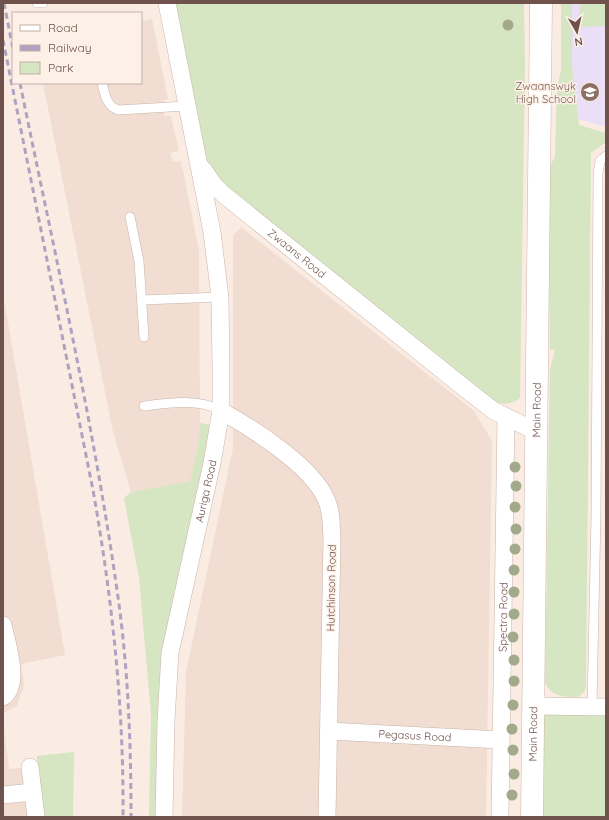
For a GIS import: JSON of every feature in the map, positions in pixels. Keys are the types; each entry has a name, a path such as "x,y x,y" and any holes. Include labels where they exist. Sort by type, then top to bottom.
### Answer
{"main road":[{"name":"Main Road","path":"532,817 535,431 541,3"}],"street":[{"name":"Zwaans Road","path":"167,3 199,164 214,185 223,194 467,390 506,418 535,431"},
{"name":"Auriga Road","path":"164,817 166,721 170,653 212,463 221,411 220,297 212,232 199,164"},
{"name":"Hutchinson Road","path":"221,411 244,424 292,459 314,480 327,500 330,512 332,538 327,817"},
{"name":"Spectra Road","path":"500,817 506,418"},
{"path":"3,625 12,674 11,689 5,696"},
{"path":"534,706 599,707"},
{"name":"Pegasus Road","path":"329,731 500,740"},
{"path":"30,767 36,817"},
{"path":"3,795 33,792"}],"lane":[{"path":"37,3 43,3"},
{"path":"102,84 108,103 112,108 118,110 187,106"},
{"path":"599,707 596,515 598,167 600,161 606,156"},
{"path":"130,217 139,261 144,337"},
{"path":"597,281 606,277"},
{"path":"142,300 220,297"},
{"path":"144,406 200,404 212,406 221,411"}],"shaded area":[{"name":"Zwaanswyk High School","path":"572,3 606,3 606,127 578,119 572,64"},
{"path":"152,19 168,99 164,100 164,116 171,116 179,151 170,153 173,162 181,161 199,251 200,423 198,445 190,481 131,492 113,432 43,84 142,84 142,21"},
{"path":"241,227 474,411 492,441 486,817 182,817 186,672 233,448 233,236"},
{"path":"3,294 65,655 21,664 24,685 17,706 3,713"},
{"path":"3,721 9,769 30,767 36,817 3,817"}],"green space":[{"path":"174,3 524,3 525,64 520,398 507,404 493,401 230,189 213,173 204,157"},
{"path":"561,3 572,3 572,64 579,125 606,133 606,142 591,153 586,687 584,692 578,697 555,694 545,683 550,369 555,350 550,350 548,169 555,157 557,88 561,70"},
{"path":"580,3 606,3 606,26 580,27"},
{"path":"200,423 211,425 164,643 157,817 149,817 151,714 139,578 124,498 131,492 190,481 198,445"},
{"path":"534,706 606,707 606,817 533,817"},
{"path":"74,752 73,817 43,817 37,756"}],"railway":[{"path":"4,3 12,44"},
{"path":"3,40 100,531 116,653 123,776 123,817"},
{"path":"20,84 85,399 117,590 124,646 128,703 131,817"}],"place":[{"name":"Zwaanswyk High School","path":"590,92"}]}
